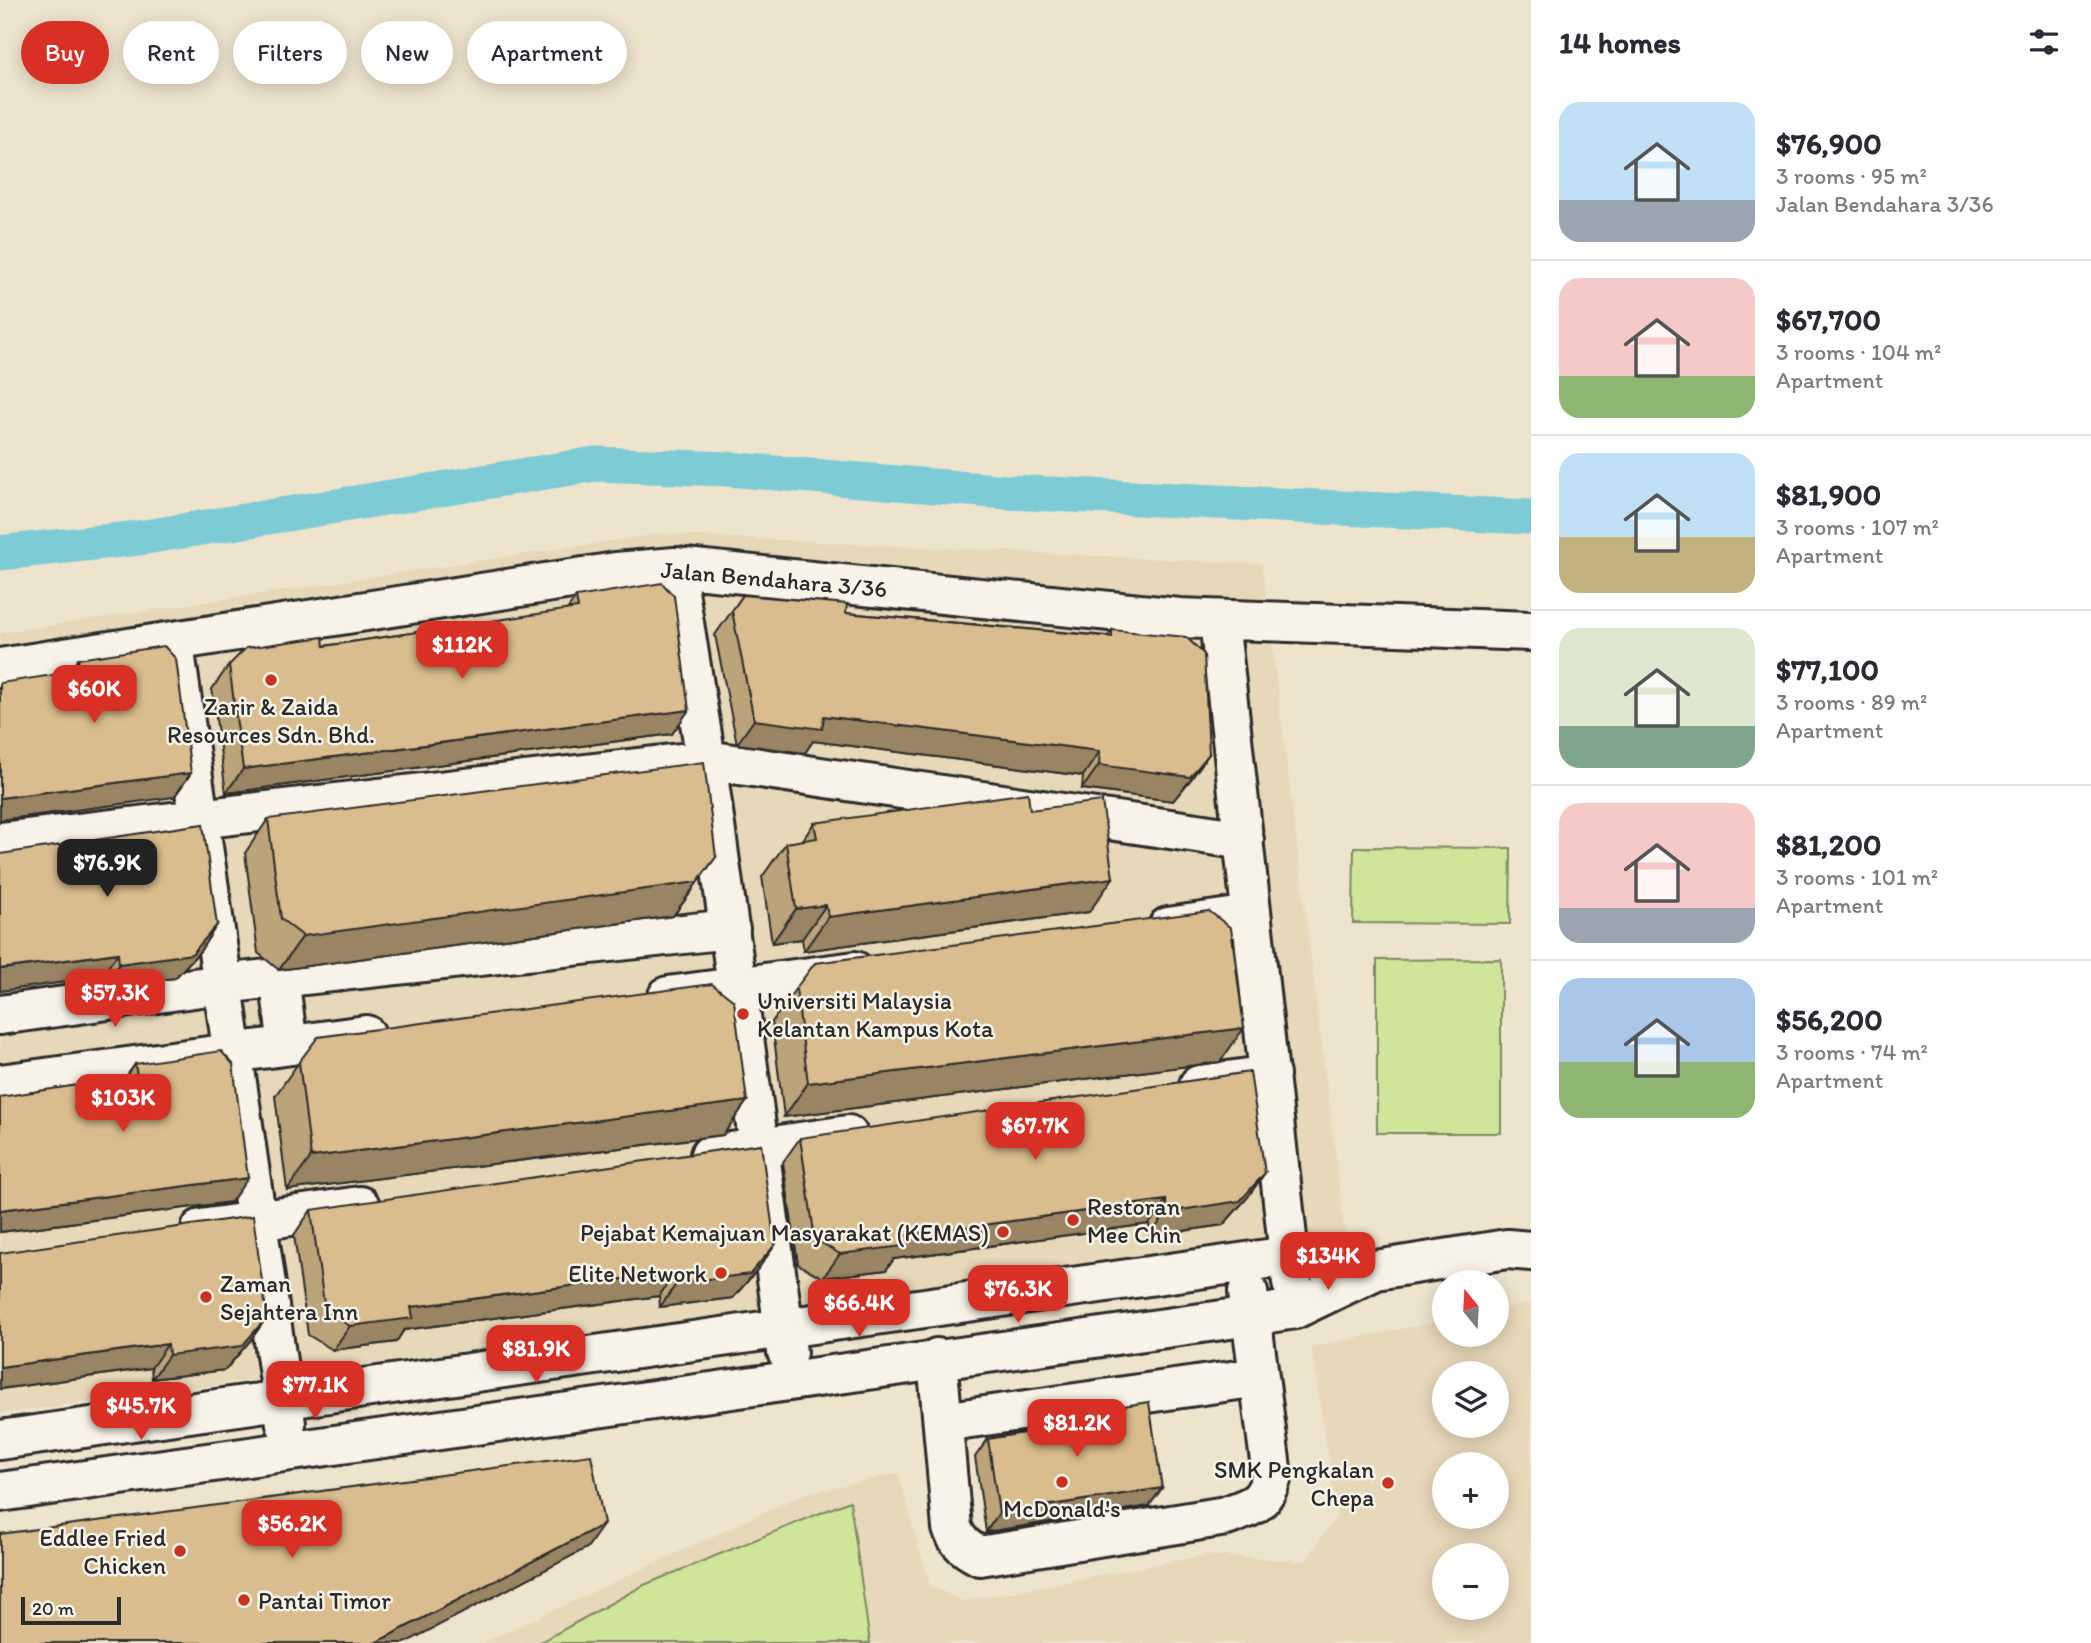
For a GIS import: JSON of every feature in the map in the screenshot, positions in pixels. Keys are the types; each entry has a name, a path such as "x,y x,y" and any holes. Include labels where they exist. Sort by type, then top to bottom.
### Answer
{"street":[{"name":"Jalan Bendahara 3/36","path":"0,668 616,572 675,567 1219,621 1531,631"},
{"path":"675,567 706,760 791,1379"},
{"path":"1219,621 1295,1308"},
{"path":"173,643 289,1450"},
{"path":"0,842 706,760 1244,841"},
{"path":"1130,932 1251,915"},
{"path":"0,1016 279,977 730,929"},
{"path":"629,1001 886,966"},
{"path":"279,977 288,1045"},
{"path":"0,1084 397,1031"},
{"path":"1160,1091 1270,1075"},
{"path":"679,1160 884,1130"},
{"path":"162,1234 393,1202"},
{"path":"0,1492 937,1358 1251,1316 1295,1308 1376,1270 1507,1249 1531,1251"},
{"path":"0,1440 1289,1256 1376,1270"},
{"path":"937,1358 951,1528 956,1539 966,1549 980,1556 1226,1516 1252,1507 1266,1494 1272,1476 1244,1262"},
{"path":"943,1422 1259,1377"}],"shaded area":[{"path":"658,534 1262,564 1345,1233 0,1414 0,633"},
{"name":"SMK Pengkalan Chepa","path":"1531,1303 1531,1643 483,1643 804,1494 898,1473 930,1586 964,1601 1206,1555 1305,1561 1337,1515 1311,1347 1432,1322 1432,1348 1508,1348 1509,1307"}],"green space":[{"path":"1354,847 1511,848 1510,924 1353,923"},
{"path":"1501,959 1501,1133 1377,1133 1377,960"},
{"path":"850,1501 870,1643 539,1643 644,1585"}],"building":[{"path":"662,583 674,596 689,710 243,769 229,665 246,648 323,637 324,646 578,608 576,597"},
{"path":"743,595 847,604 846,613 1112,637 1112,630 1186,637 1204,654 1209,754 1190,777 1099,765 1100,751 824,716 822,729 754,720 732,611"},
{"path":"164,646 176,659 191,773 0,798 0,683 80,671 78,659"},
{"path":"704,762 716,857 697,882 303,936 281,919 268,819"},
{"path":"1028,793 1030,810 1102,801 1113,878 828,917 826,905 796,909 786,843 817,838 814,823"},
{"path":"203,824 217,925 192,954 119,964 118,953 0,969 0,854"},
{"path":"1209,911 1231,928 1244,1028 808,1083 796,988 815,963"},
{"path":"712,984 734,1001 747,1101 311,1157 299,1062 318,1037"},
{"path":"221,1051 233,1064 248,1178 0,1210 0,1097 137,1076 135,1064"},
{"path":"1250,1072 1265,1173 1240,1201 1167,1212 1166,1200 901,1236 903,1246 840,1254 815,1239 800,1138"},
{"path":"761,1144 775,1245 750,1274 677,1283 676,1272 411,1307 413,1318 350,1326 325,1311 311,1210"},
{"path":"253,1216 267,1317 242,1346 169,1355 168,1344 0,1367 0,1253"},
{"name":"McDonald's","path":"1149,1402 1162,1488 999,1513 988,1439 1055,1428 1054,1417"},
{"name":"Pantai Timor","path":"591,1455 604,1524 375,1643 0,1643 0,1534"}],"waterway":[{"path":"0,553 139,538 595,464 727,469 1007,492 1531,517"}],"place":[{"name":"Zarir & Zaida Resources Sdn. Bhd.","path":"271,680"},
{"name":"Universiti Malaysia Kelantan Kampus Kota","path":"743,1014"},
{"name":"Restoran Mee Chin","path":"1073,1220"},
{"name":"Pejabat Kemajuan Masyarakat (KEMAS)","path":"1003,1232"},
{"name":"Elite Network","path":"721,1273"},
{"name":"Zaman Sejahtera Inn","path":"206,1297"},
{"name":"McDonald's","path":"1062,1482"},
{"name":"SMK Pengkalan Chepa","path":"1388,1483"},
{"name":"Eddlee Fried Chicken","path":"180,1551"},
{"name":"Pantai Timor","path":"244,1600"}]}
